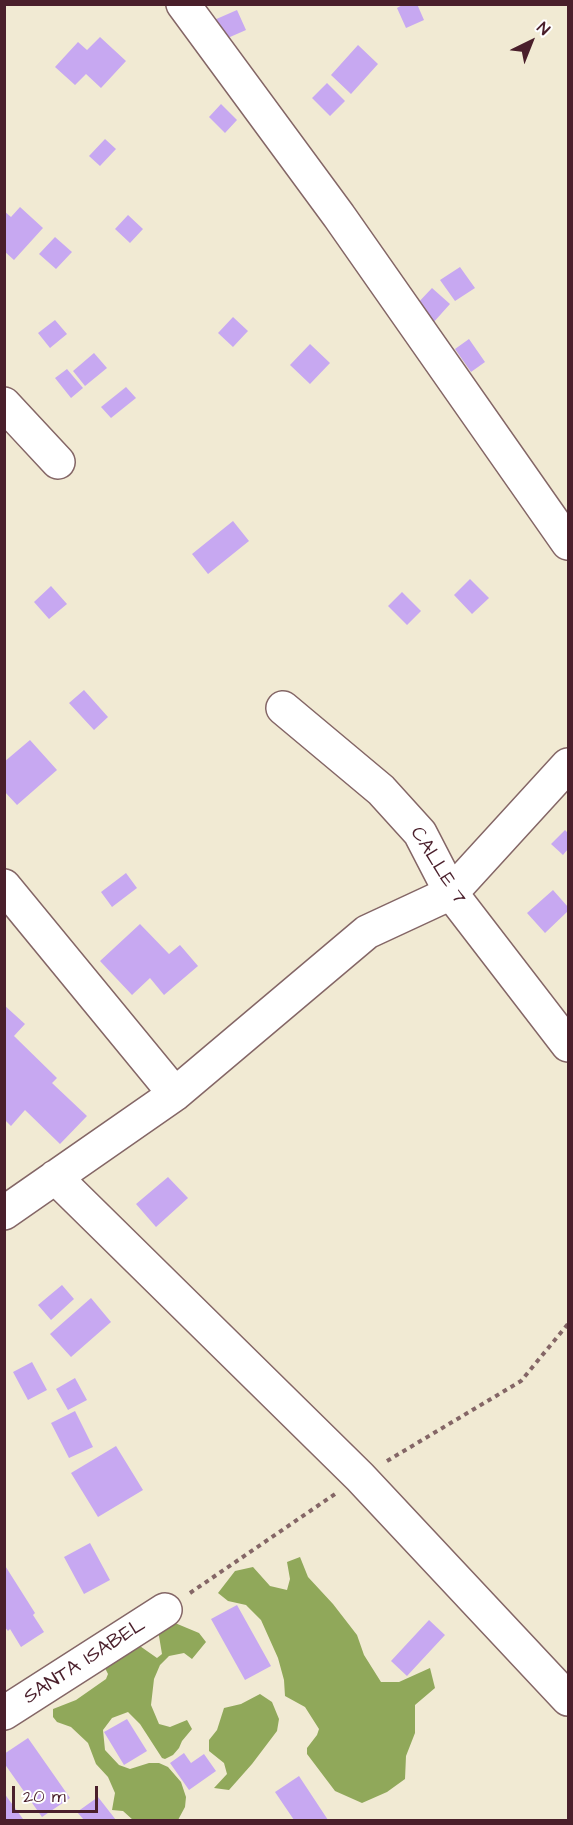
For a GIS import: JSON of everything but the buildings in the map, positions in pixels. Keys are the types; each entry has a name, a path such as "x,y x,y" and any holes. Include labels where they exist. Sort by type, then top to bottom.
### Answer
{"street":[{"path":"183,4 339,216 568,543"},
{"path":"4,404 58,462"},
{"name":"CALLE 7","path":"283,708 381,790 420,833 451,893 568,1045"},
{"path":"4,1212 175,1094 367,932 451,893 568,765"},
{"path":"4,886 175,1094"},
{"path":"55,1177 360,1477 568,1699"},
{"name":"SANTA ISABEL","path":"4,1713 165,1610"}],"green space":[{"path":"300,1557 308,1577 357,1635 364,1655 381,1682 399,1682 430,1668 435,1688 415,1705 415,1733 406,1756 405,1779 387,1792 362,1803 335,1791 307,1754 307,1748 319,1729 305,1707 285,1696 284,1680 278,1658 261,1620 246,1605 228,1601 218,1593 235,1571 253,1567 270,1586 287,1590 290,1579 287,1562"},
{"path":"175,1623 199,1633 206,1642 192,1659 184,1653 169,1656 160,1665 154,1679 151,1705 159,1724 170,1727 187,1720 192,1729 173,1755 165,1759 162,1758 140,1724 128,1712 112,1718 103,1730 105,1750 119,1765 130,1769 149,1763 159,1763 168,1767 181,1782 186,1797 185,1807 178,1820 133,1820 123,1811 112,1810 115,1793 108,1777 96,1764 88,1743 71,1727 57,1722 53,1717 53,1709 76,1700 106,1679 108,1674 105,1668 116,1651 137,1644 157,1658 162,1654 158,1630"},
{"path":"260,1694 272,1702 279,1719 277,1731 229,1790 214,1788 227,1774 224,1763 209,1751 209,1740 217,1730 224,1708 241,1704"}]}
